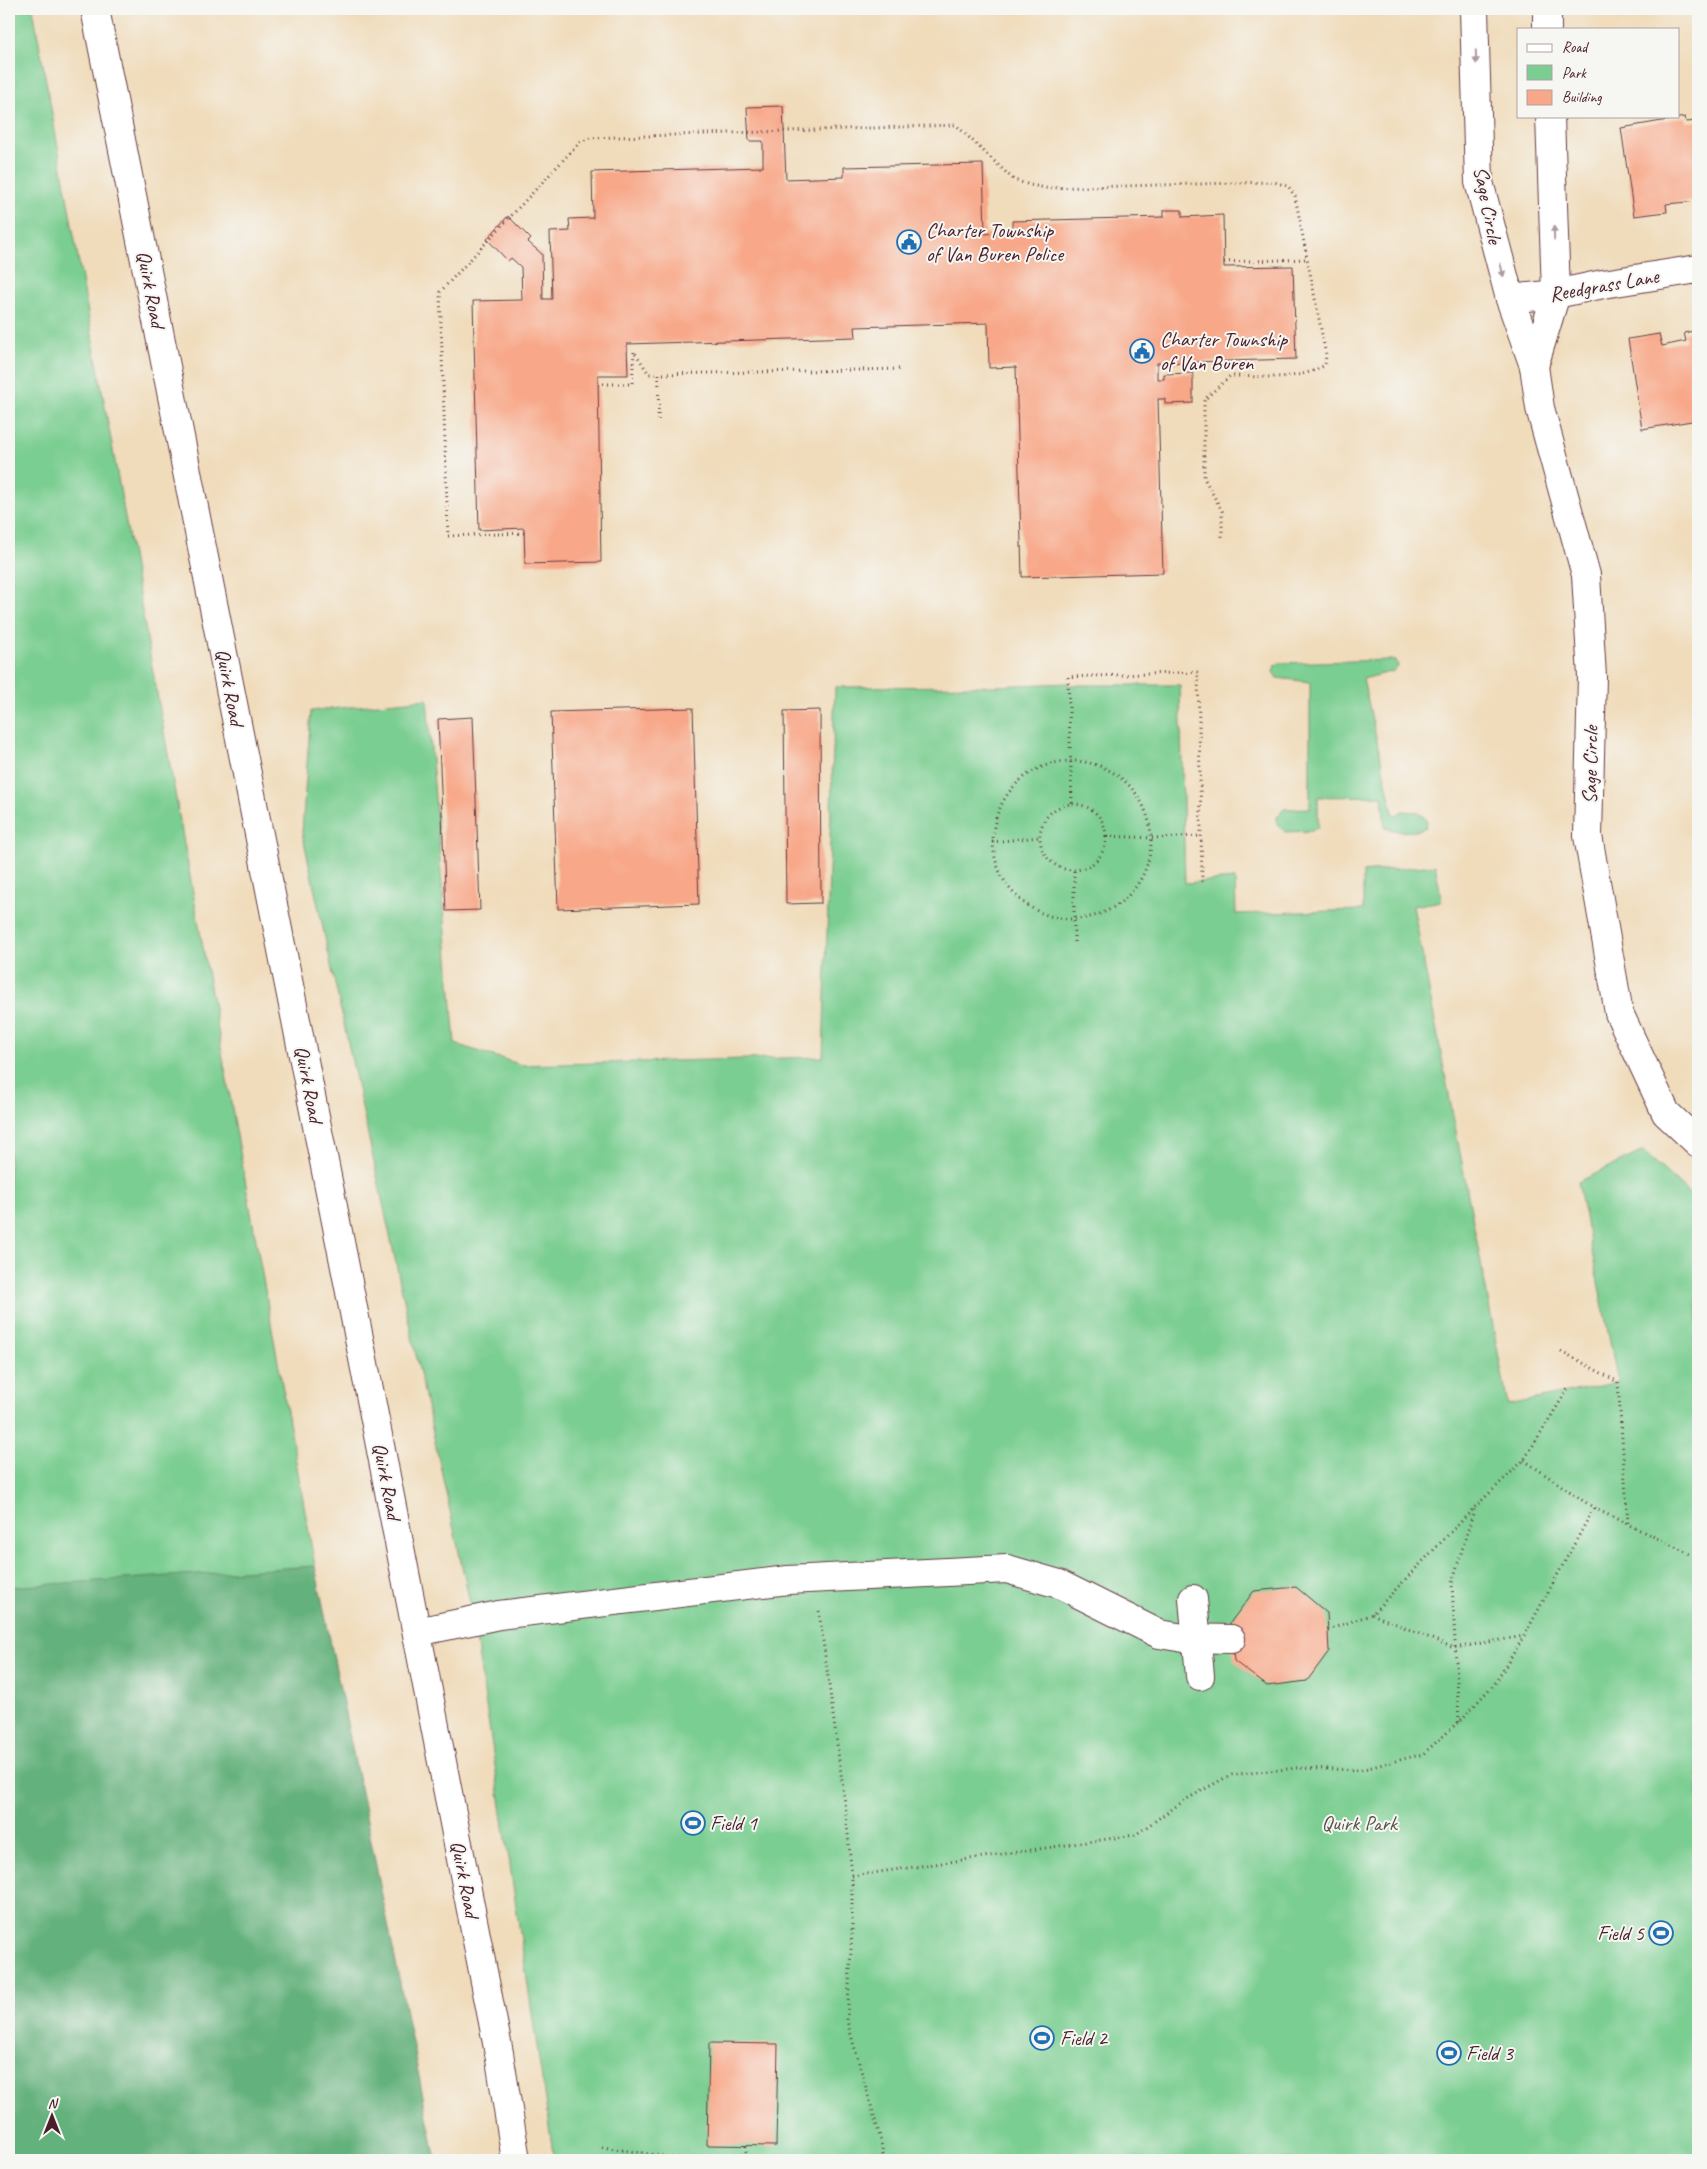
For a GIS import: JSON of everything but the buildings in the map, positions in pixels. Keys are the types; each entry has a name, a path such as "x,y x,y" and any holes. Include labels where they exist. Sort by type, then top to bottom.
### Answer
{"street":[{"name":"Quirk Road","path":"95,9 417,1632 499,2052 516,2160"},
{"name":"Sage Circle","path":"1474,9 1479,182 1510,299 1534,366 1540,408 1586,575 1592,677 1588,836 1619,1013 1666,1113 1698,1142"},
{"path":"1547,9 1548,28"},
{"name":"Sage Circle","path":"1534,366 1556,294 1550,118"},
{"name":"Reedgrass Lane","path":"1510,299 1556,294 1603,284 1698,269"},
{"path":"417,1632 499,1614 788,1580 1007,1569 1059,1584 1159,1634 1184,1638 1231,1639"},
{"path":"1193,1599 1200,1676"}],"path":[{"path":"524,533 448,536 440,292 580,142 590,138 956,125 1014,180 1030,186 1046,188 1274,182 1288,186 1295,196 1326,355 1325,365 1313,372 1295,376 1230,376 1204,400 1204,478 1222,511 1222,538"},
{"path":"1224,262 1307,259"},
{"path":"598,384 632,384 634,351 649,374 902,369"},
{"path":"658,374 658,420"},
{"path":"1072,803 1068,677 1198,672 1202,882"},
{"path":"1070,759 1102,765 1128,782 1146,807 1153,838 1148,869 1130,895 1105,913 1074,920 1043,914 1017,898 998,872 992,842 997,810 1014,784 1040,766 1070,759"},
{"path":"1072,803 1085,805 1097,812 1104,823 1107,836 1105,849 1098,860 1087,868 1074,871 1061,868 1050,861 1043,850 1039,837 1042,824 1049,814 1059,806 1072,803"},
{"path":"1107,836 1153,838 1201,836"},
{"path":"992,842 1039,837"},
{"path":"1074,871 1074,943"},
{"path":"1561,1351 1618,1382 1628,1523"},
{"path":"1328,1630 1372,1614 1476,1506 1524,1460 1568,1387"},
{"path":"1524,1460 1594,1508 1698,1558"},
{"path":"1459,1722 1452,1583 1476,1506"},
{"path":"852,1876 1135,1835 1185,1800 1230,1775 1297,1768 1360,1770 1422,1754 1459,1722 1496,1682 1524,1636 1594,1508"},
{"path":"815,1579 846,1804 852,1876 852,1932 847,2021 880,2137 884,2159 847,2160"},
{"path":"1372,1614 1454,1648 1524,1636"},
{"path":"746,2146 746,2160"},
{"path":"602,2147 688,2160"}],"green space":[{"path":"9,9 33,9 315,1566 9,1603"},
{"path":"1391,660 1397,662 1398,667 1394,671 1363,679 1393,813 1397,815 1402,811 1419,812 1427,821 1426,827 1417,831 1406,832 1385,827 1382,796 1318,797 1318,827 1312,831 1285,832 1277,824 1277,816 1284,809 1310,808 1310,682 1277,678 1273,672 1275,666 1279,663"},
{"name":"Quirk Park","path":"1068,683 1069,685 1180,685 1185,883 1235,879 1236,914 1363,910 1363,872 1435,865 1442,901 1413,906 1508,1405 1618,1382 1578,1182 1643,1151 1698,1202 1698,2160 554,2160 472,1612 302,832 311,711 427,699 455,1044 522,1065 823,1057 835,687 994,686"},
{"path":"315,1566 436,2160 9,2160 9,1587"}],"place":[{"name":"Charter Township of Van Buren Police","path":"909,242"},
{"name":"Charter Township of Van Buren","path":"1142,351"},
{"name":"Field 1","path":"693,1823"},
{"name":"Field 5","path":"1661,1933"},
{"name":"Field 2","path":"1042,2038"},
{"name":"Field 3","path":"1449,2053"}]}
